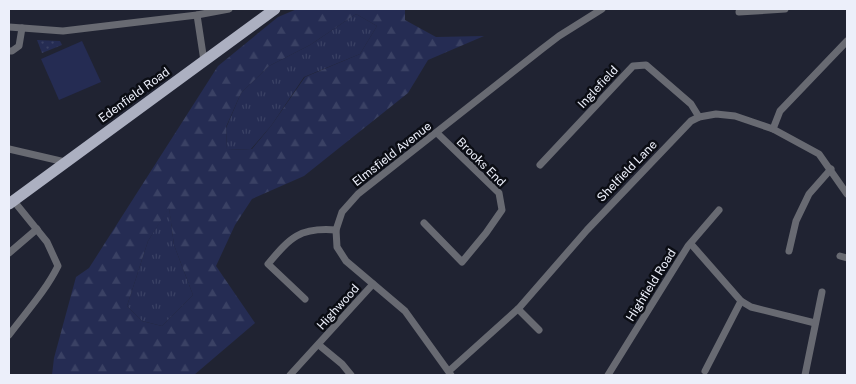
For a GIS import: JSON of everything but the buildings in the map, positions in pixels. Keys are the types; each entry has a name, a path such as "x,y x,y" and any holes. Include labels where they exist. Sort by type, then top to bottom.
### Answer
{"main road":[{"name":"Edenfield Road","path":"11,202 271,10"}],"street":[{"path":"9,27 63,31 197,15 229,9"},
{"name":"Elmsfield Avenue","path":"336,230 342,212 358,194 558,36 602,9"},
{"path":"739,12 785,9"},
{"path":"197,15 204,61"},
{"path":"9,51 19,46 22,28"},
{"path":"773,129 780,112 847,41"},
{"name":"Inglefield","path":"540,165 633,66 646,65 692,104 699,117"},
{"path":"699,117 716,114 735,116 773,129 819,154 847,194"},
{"name":"Shelfield Lane","path":"450,373 518,309 586,230 691,121 699,117"},
{"name":"Brooks End","path":"424,222 462,262 502,210 498,193 437,133"},
{"path":"9,149 65,162"},
{"path":"788,251 796,221 809,194 831,169"},
{"path":"9,335 51,281 58,266 47,242 11,202"},
{"name":"Highfield Road","path":"608,375 691,244 718,210"},
{"path":"305,298 268,264 286,242 302,232 318,228 336,230 337,247 346,261 405,311 450,373"},
{"path":"9,253 38,230"},
{"path":"691,244 741,301 751,307 815,323"},
{"name":"Highwood","path":"290,375 320,345 373,284"},
{"path":"804,375 822,292"},
{"path":"705,371 741,301"},
{"path":"518,309 539,330"},
{"name":"Highwood","path":"320,345 342,364 351,375"}],"green space":[{"path":"297,9 405,9 405,20 436,37 484,36 428,60 408,93 304,176 252,199 235,225 216,266 255,323 194,375 52,375 54,358 76,277 89,268 218,66 278,17","holes":["356,14 377,26 360,54 305,77 271,126 252,149 227,150 226,127 241,93 269,66 310,45","169,208 174,245 193,295 162,326 142,321 127,306 148,241"]},
{"path":"356,14 377,26 360,54 304,77 271,126 251,149 227,150 226,128 241,93 269,66 310,45"},
{"path":"37,40 60,41 62,45 42,53"},
{"path":"82,41 101,82 59,100 41,59"},
{"path":"169,207 174,245 193,295 162,326 142,321 127,306 148,241"}]}
